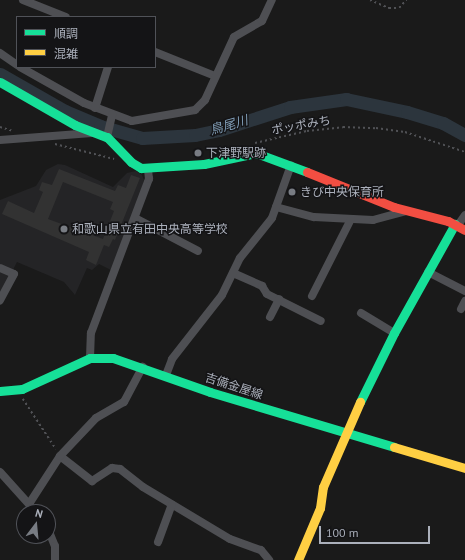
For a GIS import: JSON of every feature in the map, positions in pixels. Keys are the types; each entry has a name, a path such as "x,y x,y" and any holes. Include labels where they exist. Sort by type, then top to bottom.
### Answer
{"street":[{"path":"23,0 63,16"},
{"path":"22,68 112,117 132,121 195,110 205,100 234,37 262,21 272,0"},
{"path":"156,52 215,76"},
{"path":"0,53 16,64"},
{"path":"95,108 108,68"},
{"path":"0,82 92,133"},
{"path":"107,135 112,117"},
{"path":"0,140 92,133 107,135 131,162 148,169 204,164 251,152 291,165 409,211 459,226"},
{"path":"166,375 172,359 222,295 248,246 267,225 276,207 291,165"},
{"path":"90,358 91,333 149,179 148,169"},
{"path":"276,207 302,215 373,220 409,211"},
{"path":"298,560 320,508 323,487 345,433 394,333 428,272 465,216"},
{"path":"135,218 198,251"},
{"path":"312,296 351,219"},
{"path":"0,268 14,274 0,300"},
{"path":"428,272 465,291"},
{"path":"234,273 262,286 267,294 321,321"},
{"path":"270,317 279,299"},
{"path":"461,309 465,300"},
{"path":"361,313 394,333"},
{"name":"吉備金屋線","path":"0,391 17,390 90,358 113,358 166,375 210,392 465,468"},
{"path":"0,472 28,504 60,456 96,418 124,402 143,367"},
{"path":"60,456 92,481 112,468 120,469 172,504 230,540 261,550 269,560"},
{"path":"158,542 172,504"},
{"path":"54,544 55,560"}],"path":[{"path":"370,0 389,8 398,8 406,0"},
{"path":"0,126 14,131"},
{"name":"ポッポみち","path":"250,144 307,131 343,127 376,128 405,132 465,152"},
{"path":"48,142 117,159"},
{"path":"17,390 49,434 60,456"}],"shaded area":[{"name":"和歌山県立有田中央高等学校","path":"58,164 65,165 113,187 127,173 136,171 142,175 144,180 141,191 111,270 99,264 92,270 87,268 75,295 64,282 17,262 0,295 0,200 36,186 46,170"}],"building":[{"path":"59,169 115,191 118,185 126,188 131,175 140,178 115,240 113,239 109,247 104,245 96,265 86,260 89,252 2,214 8,201 34,213 43,192 39,190 42,182 52,185","holes":["63,182 113,202 110,209 114,211 103,239 48,219"]}],"waterway":[{"name":"鳥尾川","path":"0,74 65,111 100,126 142,138 195,135 219,130 290,107 346,99 407,112 443,123 465,135"}],"traffic: fast":[{"path":"0,82 75,125 107,137 131,162 141,168 204,164 256,153 307,172"},
{"path":"360,402 394,333 455,224"},
{"path":"0,391 22,389 90,358 113,358 210,392 394,447"}],"traffic: slow":[{"path":"298,560 320,508 323,487 360,402"},
{"path":"394,447 465,468"}],"traffic: jam":[{"path":"307,172 394,207 448,221 465,230"}],"place":[{"name":"下津野駅跡","path":"198,153"},
{"name":"きび中央保育所","path":"292,192"},
{"name":"和歌山県立有田中央高等学校","path":"64,229"}]}
